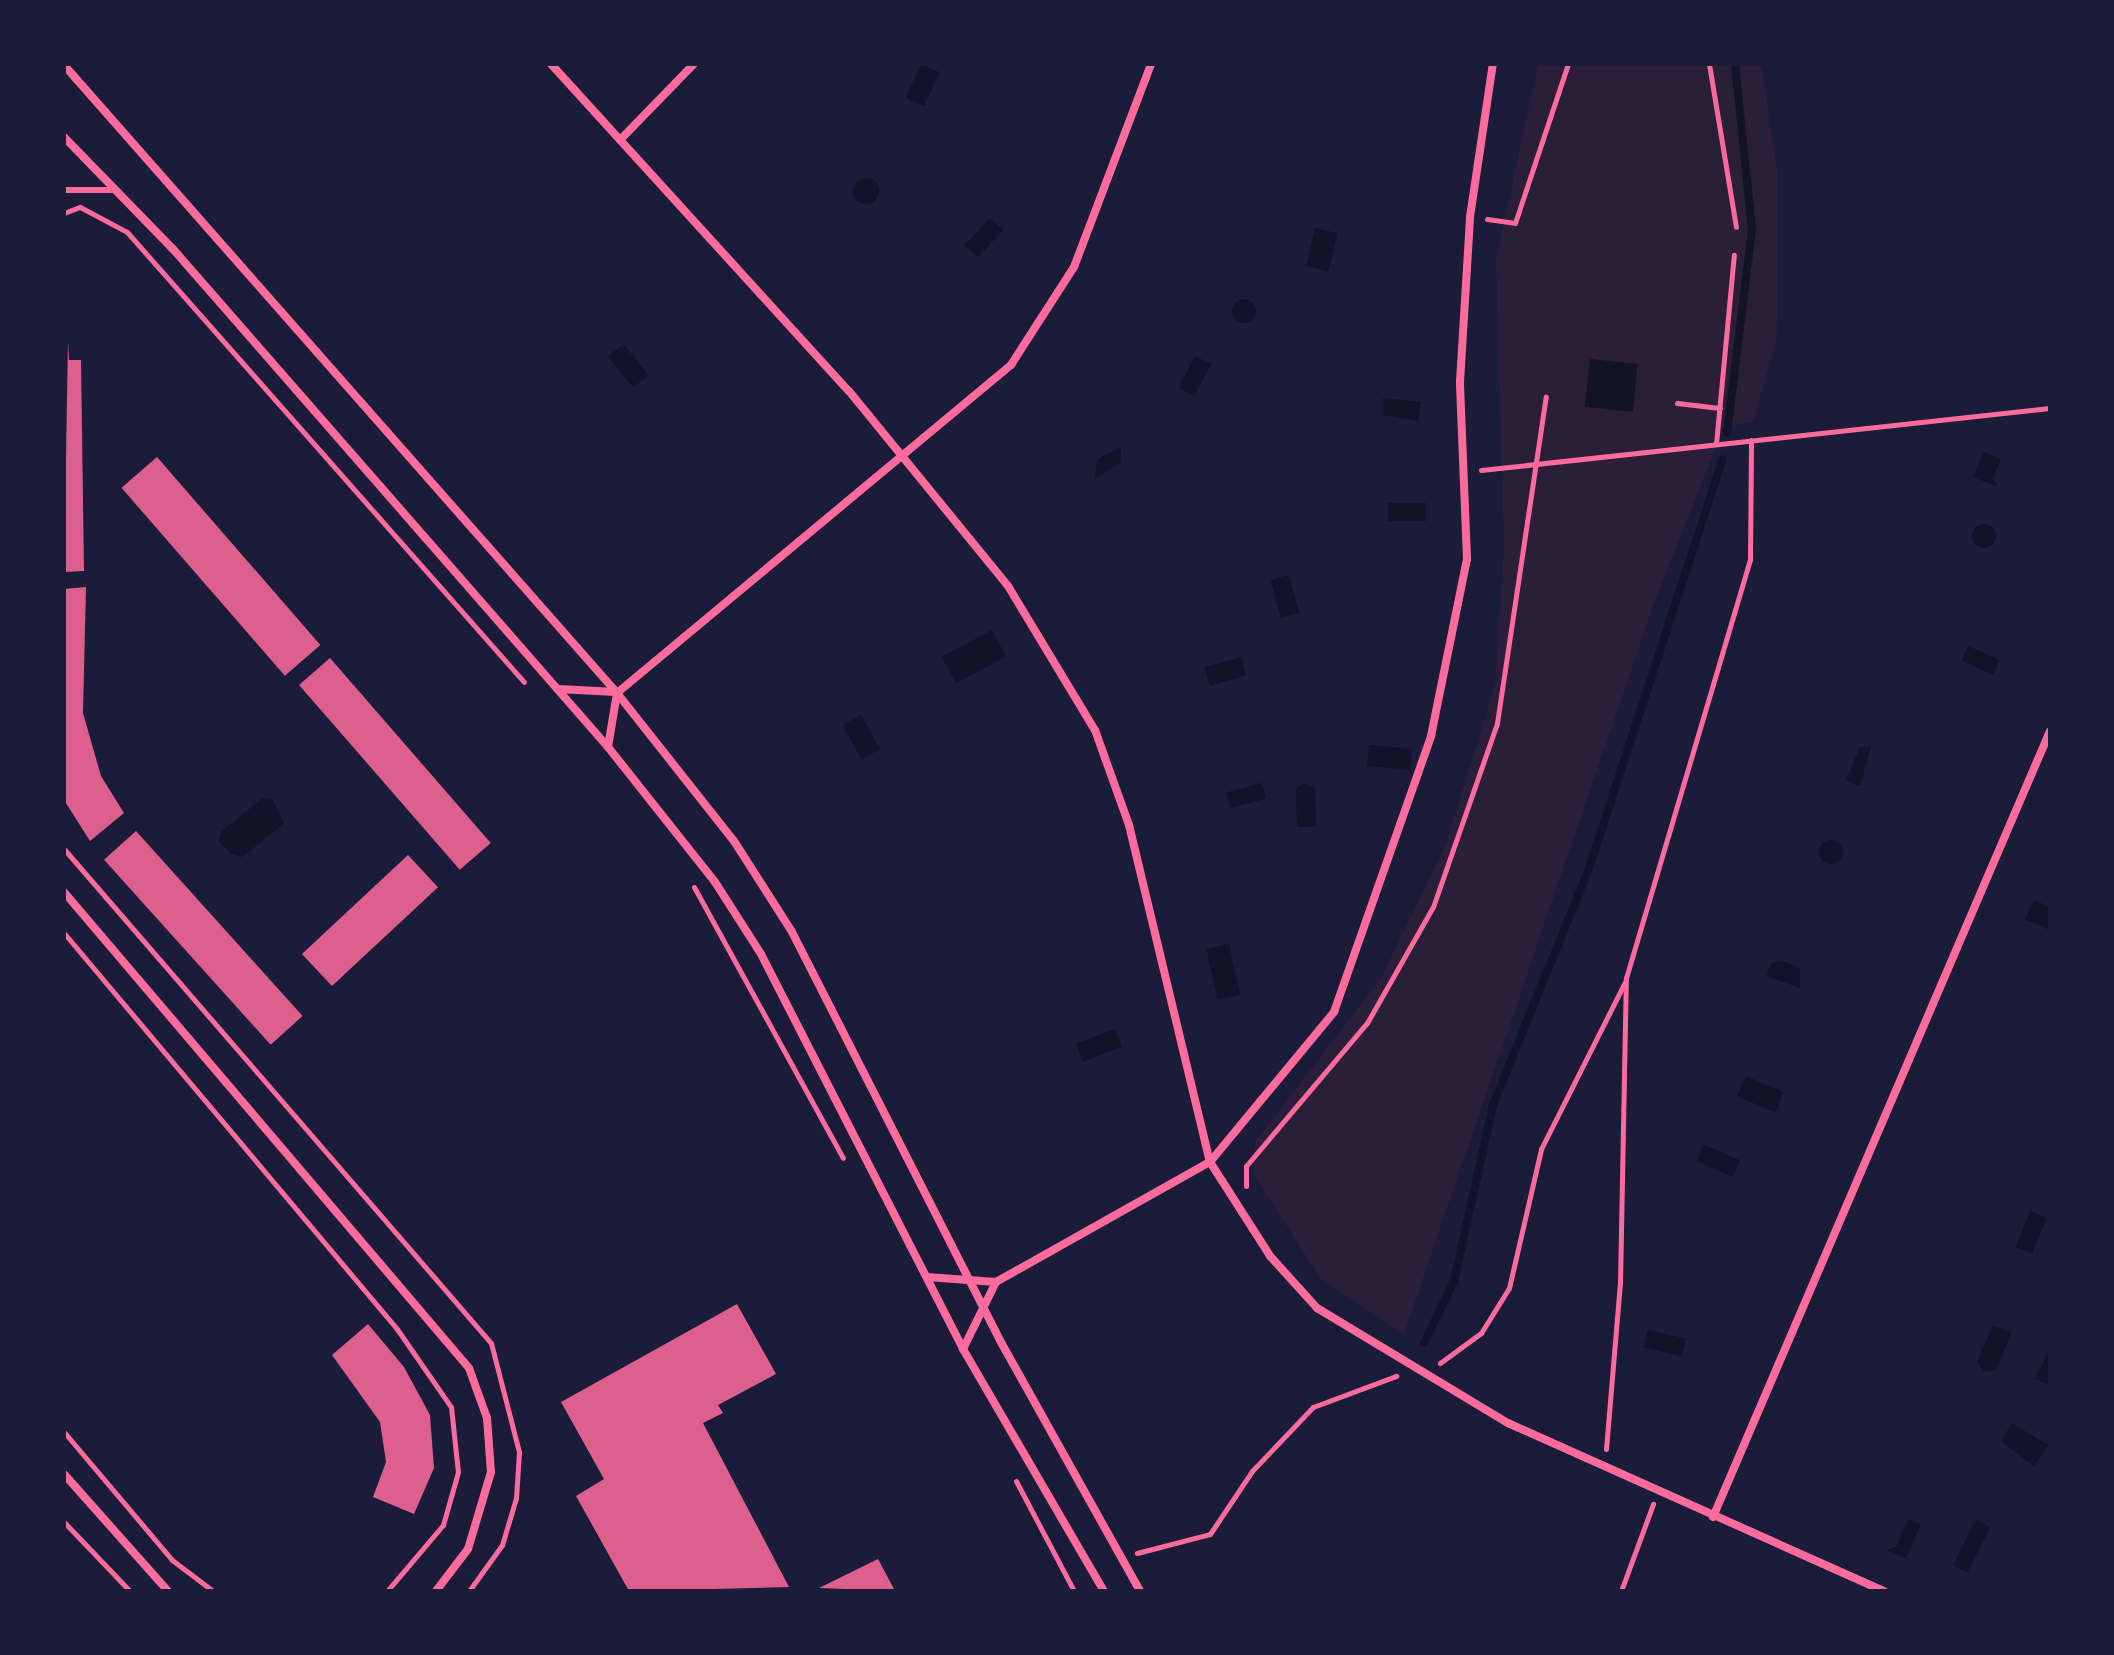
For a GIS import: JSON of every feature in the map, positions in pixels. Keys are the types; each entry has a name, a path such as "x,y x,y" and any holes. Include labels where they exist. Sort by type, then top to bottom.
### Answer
{"street":[{"path":"551,64 903,458 1008,586 1095,730 1129,825 1210,1162 1233,1204 1317,1308 1413,1371 1605,1467 1884,1591"},
{"path":"620,140 694,64"},
{"path":"608,747 617,693 1011,365 1074,267 1151,64"},
{"path":"927,1277 973,1284 996,1282 1210,1162 1334,1012 1396,851 1431,736 1467,559 1460,382 1470,217 1493,64"},
{"path":"64,65 617,693 734,841 791,930 983,1304 1140,1591"},
{"path":"64,137 112,190 173,249 608,747 707,871 761,954 963,1349 1104,1591"},
{"path":"557,689 617,693"},
{"path":"1713,1517 2050,731"},
{"path":"64,892 469,1368 487,1418 491,1472 468,1549 436,1591"},
{"path":"963,1349 996,1282"},
{"path":"64,1474 168,1591"},
{"path":"64,1490 77,1489"}],"lane":[{"path":"64,190 112,190"}],"path":[{"path":"1470,217 1515,223 1568,64"},
{"path":"1709,64 1736,227"},
{"path":"64,213 80,207 127,232 527,686"},
{"path":"1716,444 1734,255"},
{"path":"1233,1204 1247,1185 1246,1166 1367,1023 1433,907 1497,723 1541,463 1546,397"},
{"path":"1677,403 1720,408"},
{"path":"1464,472 2050,408"},
{"path":"1123,1557 1210,1534 1252,1471 1313,1407 1455,1356 1481,1333 1509,1288 1541,1149 1598,1048 1626,978 1750,560 1751,440"},
{"path":"685,875 846,1163"},
{"path":"64,933 397,1329 451,1407 458,1472 443,1525 387,1591"},
{"path":"1605,1467 1620,1284 1626,978"},
{"path":"64,1432 172,1560 213,1591"},
{"path":"1011,1471 1074,1591"},
{"path":"1621,1591 1658,1492"},
{"path":"64,1522 130,1591"}],"shaded area":[{"path":"921,64 939,72 924,106 906,98"},
{"path":"1538,64 1761,64 1777,169 1778,335 1753,422 1724,427 1654,604 1404,1334 1321,1279 1253,1174 1255,1142 1381,978 1446,844 1495,686 1504,547 1496,261"},
{"path":"866,178 875,182 879,191 875,200 866,204 857,200 853,191 857,182"},
{"path":"990,218 1003,230 978,257 965,245"},
{"path":"1315,228 1337,233 1329,271 1306,266"},
{"path":"1244,299 1255,306 1256,311 1249,322 1244,323 1233,316 1232,311 1239,300"},
{"path":"623,344 649,375 633,387 608,357"},
{"path":"1195,356 1211,364 1195,396 1179,388"},
{"path":"1590,359 1638,364 1633,412 1585,407"},
{"path":"1383,398 1421,402 1418,421 1382,415"},
{"path":"1121,447 1121,462 1095,479 1097,460"},
{"path":"1984,452 2001,459 1993,478 1998,487 1973,477"},
{"path":"1388,503 1426,503 1426,521 1388,521"},
{"path":"1979,524 1989,524 1996,531 1996,541 1989,548 1979,548 1972,541 1972,531"},
{"path":"1289,575 1299,613 1281,618 1271,580"},
{"path":"992,630 1006,656 956,683 942,657"},
{"path":"1968,646 2000,660 1993,675 1961,661"},
{"path":"1241,657 1246,675 1210,686 1204,667"},
{"path":"861,715 880,749 862,759 843,725"},
{"path":"1369,745 1412,749 1410,770 1367,766"},
{"path":"1871,746 1860,786 1846,780 1860,747"},
{"path":"1262,783 1266,798 1230,808 1226,793"},
{"path":"1304,783 1315,789 1316,827 1297,827 1296,789"},
{"path":"263,798 272,799 284,823 242,857 232,854 219,842 221,832"},
{"path":"1831,840 1840,843 1843,852 1840,861 1831,864 1822,861 1819,852 1822,843"},
{"path":"2034,900 2050,907 2050,930 2025,920"},
{"path":"1229,944 1240,995 1217,1000 1207,949"},
{"path":"1782,961 1800,968 1800,988 1767,976 1770,964"},
{"path":"1115,1029 1122,1047 1083,1062 1076,1044"},
{"path":"1746,1076 1784,1092 1775,1112 1737,1096"},
{"path":"1704,1145 1740,1160 1733,1177 1697,1162"},
{"path":"2030,1211 2047,1218 2032,1254 2015,1247"},
{"path":"1993,1325 2011,1333 1996,1370 1984,1372 1977,1362"},
{"path":"1648,1330 1686,1339 1682,1356 1644,1348"},
{"path":"2050,1349 2050,1383 2049,1385 2035,1379"},
{"path":"2012,1423 2048,1445 2034,1466 2001,1441"},
{"path":"1908,1519 1921,1524 1906,1558 1887,1550 1897,1546"},
{"path":"1976,1520 1990,1527 1967,1573 1953,1565"}],"building":[{"path":"68,341 69,360 81,360 84,571 64,572"},
{"path":"157,457 320,645 285,676 122,488"},
{"path":"86,587 83,713 101,776 124,813 90,841 64,800 64,589"},
{"path":"330,658 491,843 460,870 299,685"},
{"path":"136,831 303,1016 271,1045 104,860"},
{"path":"408,855 438,887 332,986 302,954"},
{"path":"737,1304 776,1374 718,1405 723,1413 703,1423 789,1587 629,1591 576,1496 604,1479 561,1402"},
{"path":"368,1324 404,1367 430,1415 434,1468 414,1514 373,1497 386,1462 380,1422 332,1355"},
{"path":"878,1559 895,1591 819,1588"}],"waterway":[{"path":"1727,433 1752,229 1735,64"},
{"path":"1424,1343 1454,1281 1493,1105 1589,868 1723,459"}]}
